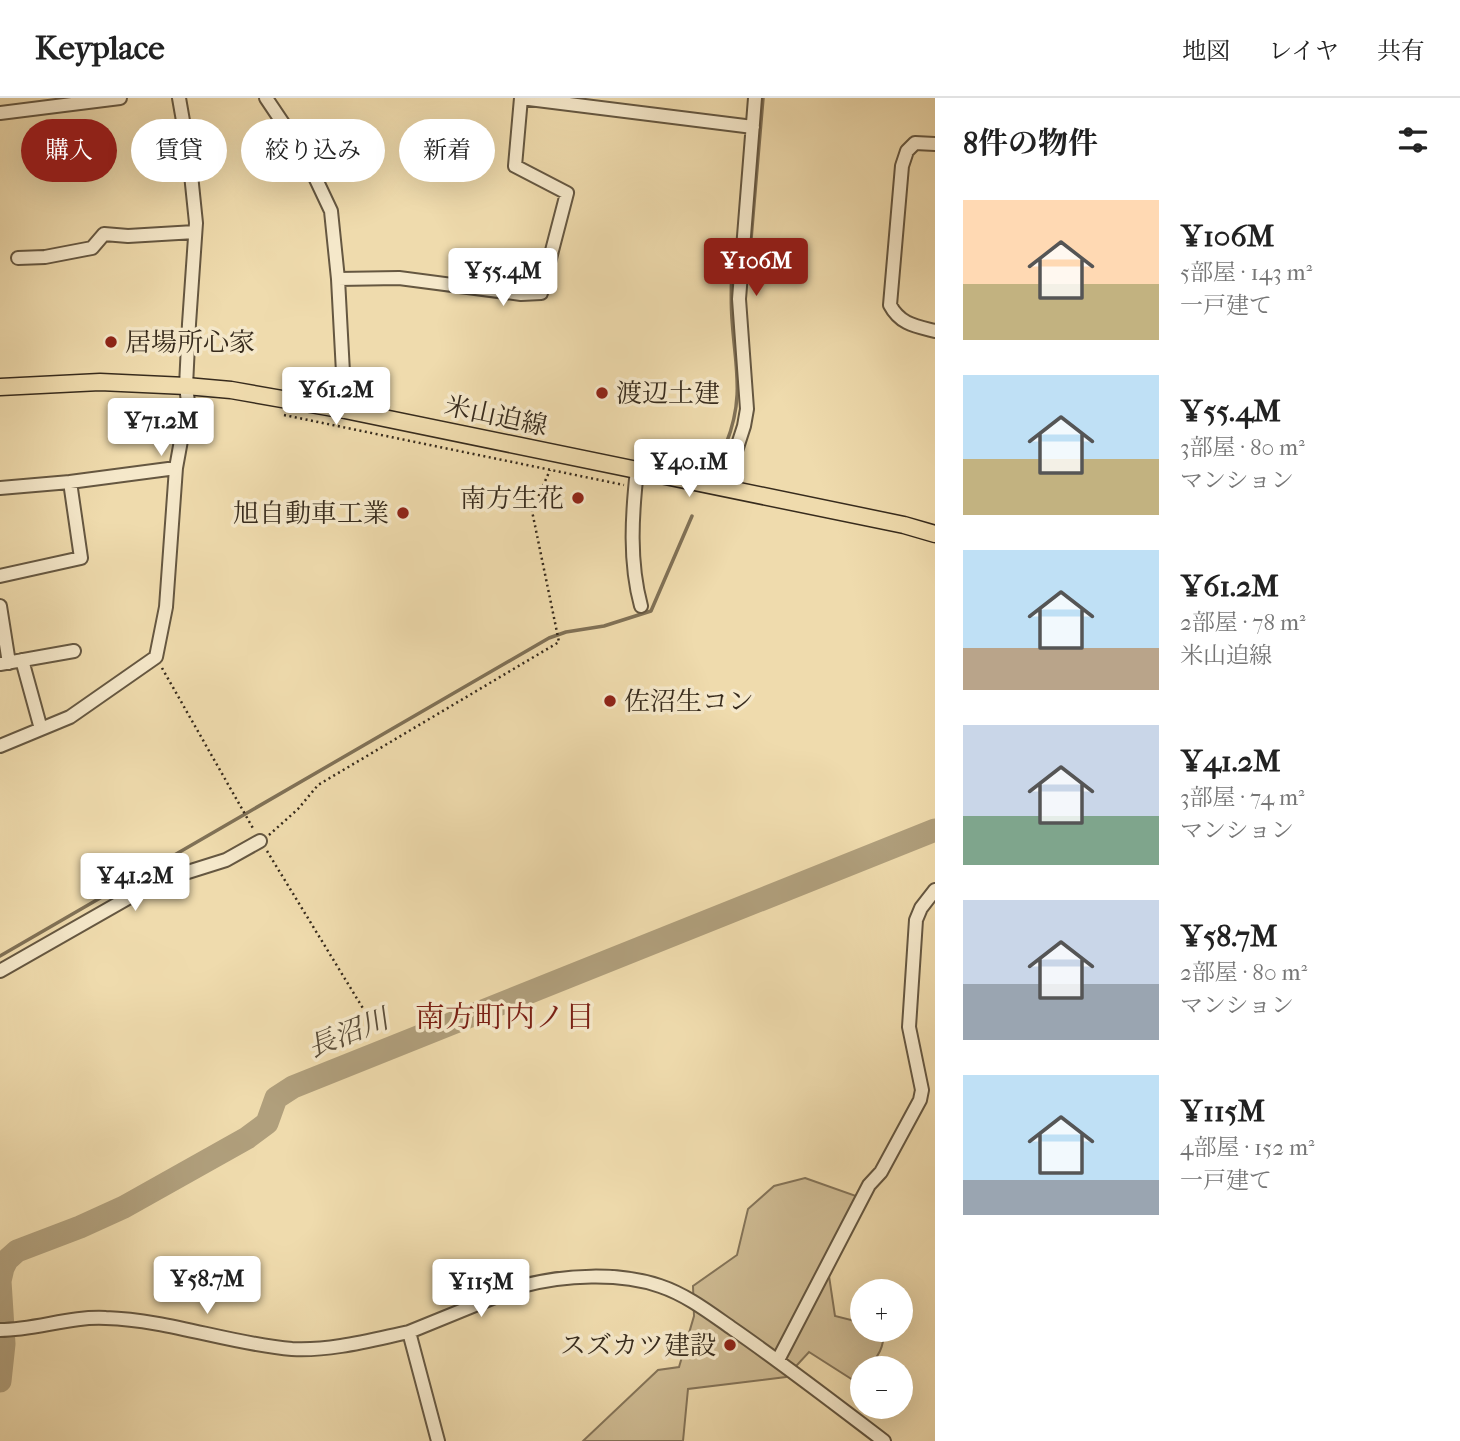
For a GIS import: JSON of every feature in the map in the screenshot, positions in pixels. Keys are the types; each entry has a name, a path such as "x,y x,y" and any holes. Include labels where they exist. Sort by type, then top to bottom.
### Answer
{"main road":[{"name":"米山迫線","path":"0,387 100,382 231,390 557,453 904,525 935,534"}],"street":[{"path":"0,113 120,98"},
{"path":"0,746 70,717 156,657 167,595 176,468 188,402 186,386 196,214 179,98"},
{"path":"266,98 305,156 331,211 338,279 345,410"},
{"path":"338,279 399,278 521,294 541,293 567,193 515,166 521,98 569,101 753,127"},
{"path":"720,487 744,426 747,409 739,299 755,98"},
{"path":"935,144 915,143 907,151 902,166 890,305 895,315 904,323 935,331"},
{"path":"18,258 45,257 92,248 104,234 128,236 195,232"},
{"path":"0,488 176,468"},
{"path":"637,470 633,507 634,573 641,607"},
{"path":"0,576 81,558 70,482"},
{"path":"0,606 10,662 41,729"},
{"path":"10,662 74,651"},
{"path":"0,971 156,882 226,860 259,838"},
{"path":"778,1360 869,1185 888,1160 920,1100 922,1090 909,1027 916,920 921,908 935,890"},
{"path":"4,1330 19,1330 78,1319 110,1318 277,1346 311,1349 348,1345 409,1332 522,1286 566,1277 611,1278 656,1284 690,1299 778,1360 884,1441"},
{"path":"409,1332 439,1441"}],"path":[{"path":"281,414 626,485"},
{"path":"259,838 279,828 318,785 559,642 532,511 557,453"},
{"path":"156,657 259,838 378,1033"}],"shaded area":[{"path":"805,1178 856,1196 826,1256 835,1316 850,1320 850,1342 883,1342 877,1356 850,1356 850,1378 809,1352 786,1377 688,1389 683,1441 583,1441 658,1370 679,1367 694,1316 693,1286 737,1255 748,1209 774,1186"}],"waterway":[{"path":"751,239 763,98"},
{"path":"726,444 737,396 731,300 733,242"},
{"path":"0,956 549,638 566,632 604,626 651,611 692,516"},
{"name":"長沼川","path":"0,1381 4,1344 0,1281 7,1260 17,1251 124,1207 247,1138 267,1123 276,1098 293,1087 935,830"}],"place":[{"name":"居場所心家","path":"111,342"},
{"name":"渡辺土建","path":"602,393"},
{"name":"南方生花","path":"578,498"},
{"name":"旭自動車工業","path":"403,513"},
{"name":"佐沼生コン","path":"610,701"},
{"name":"スズカツ建設","path":"730,1345"}],"district":[{"name":"南方町内ノ目","path":"505,1017"}]}
